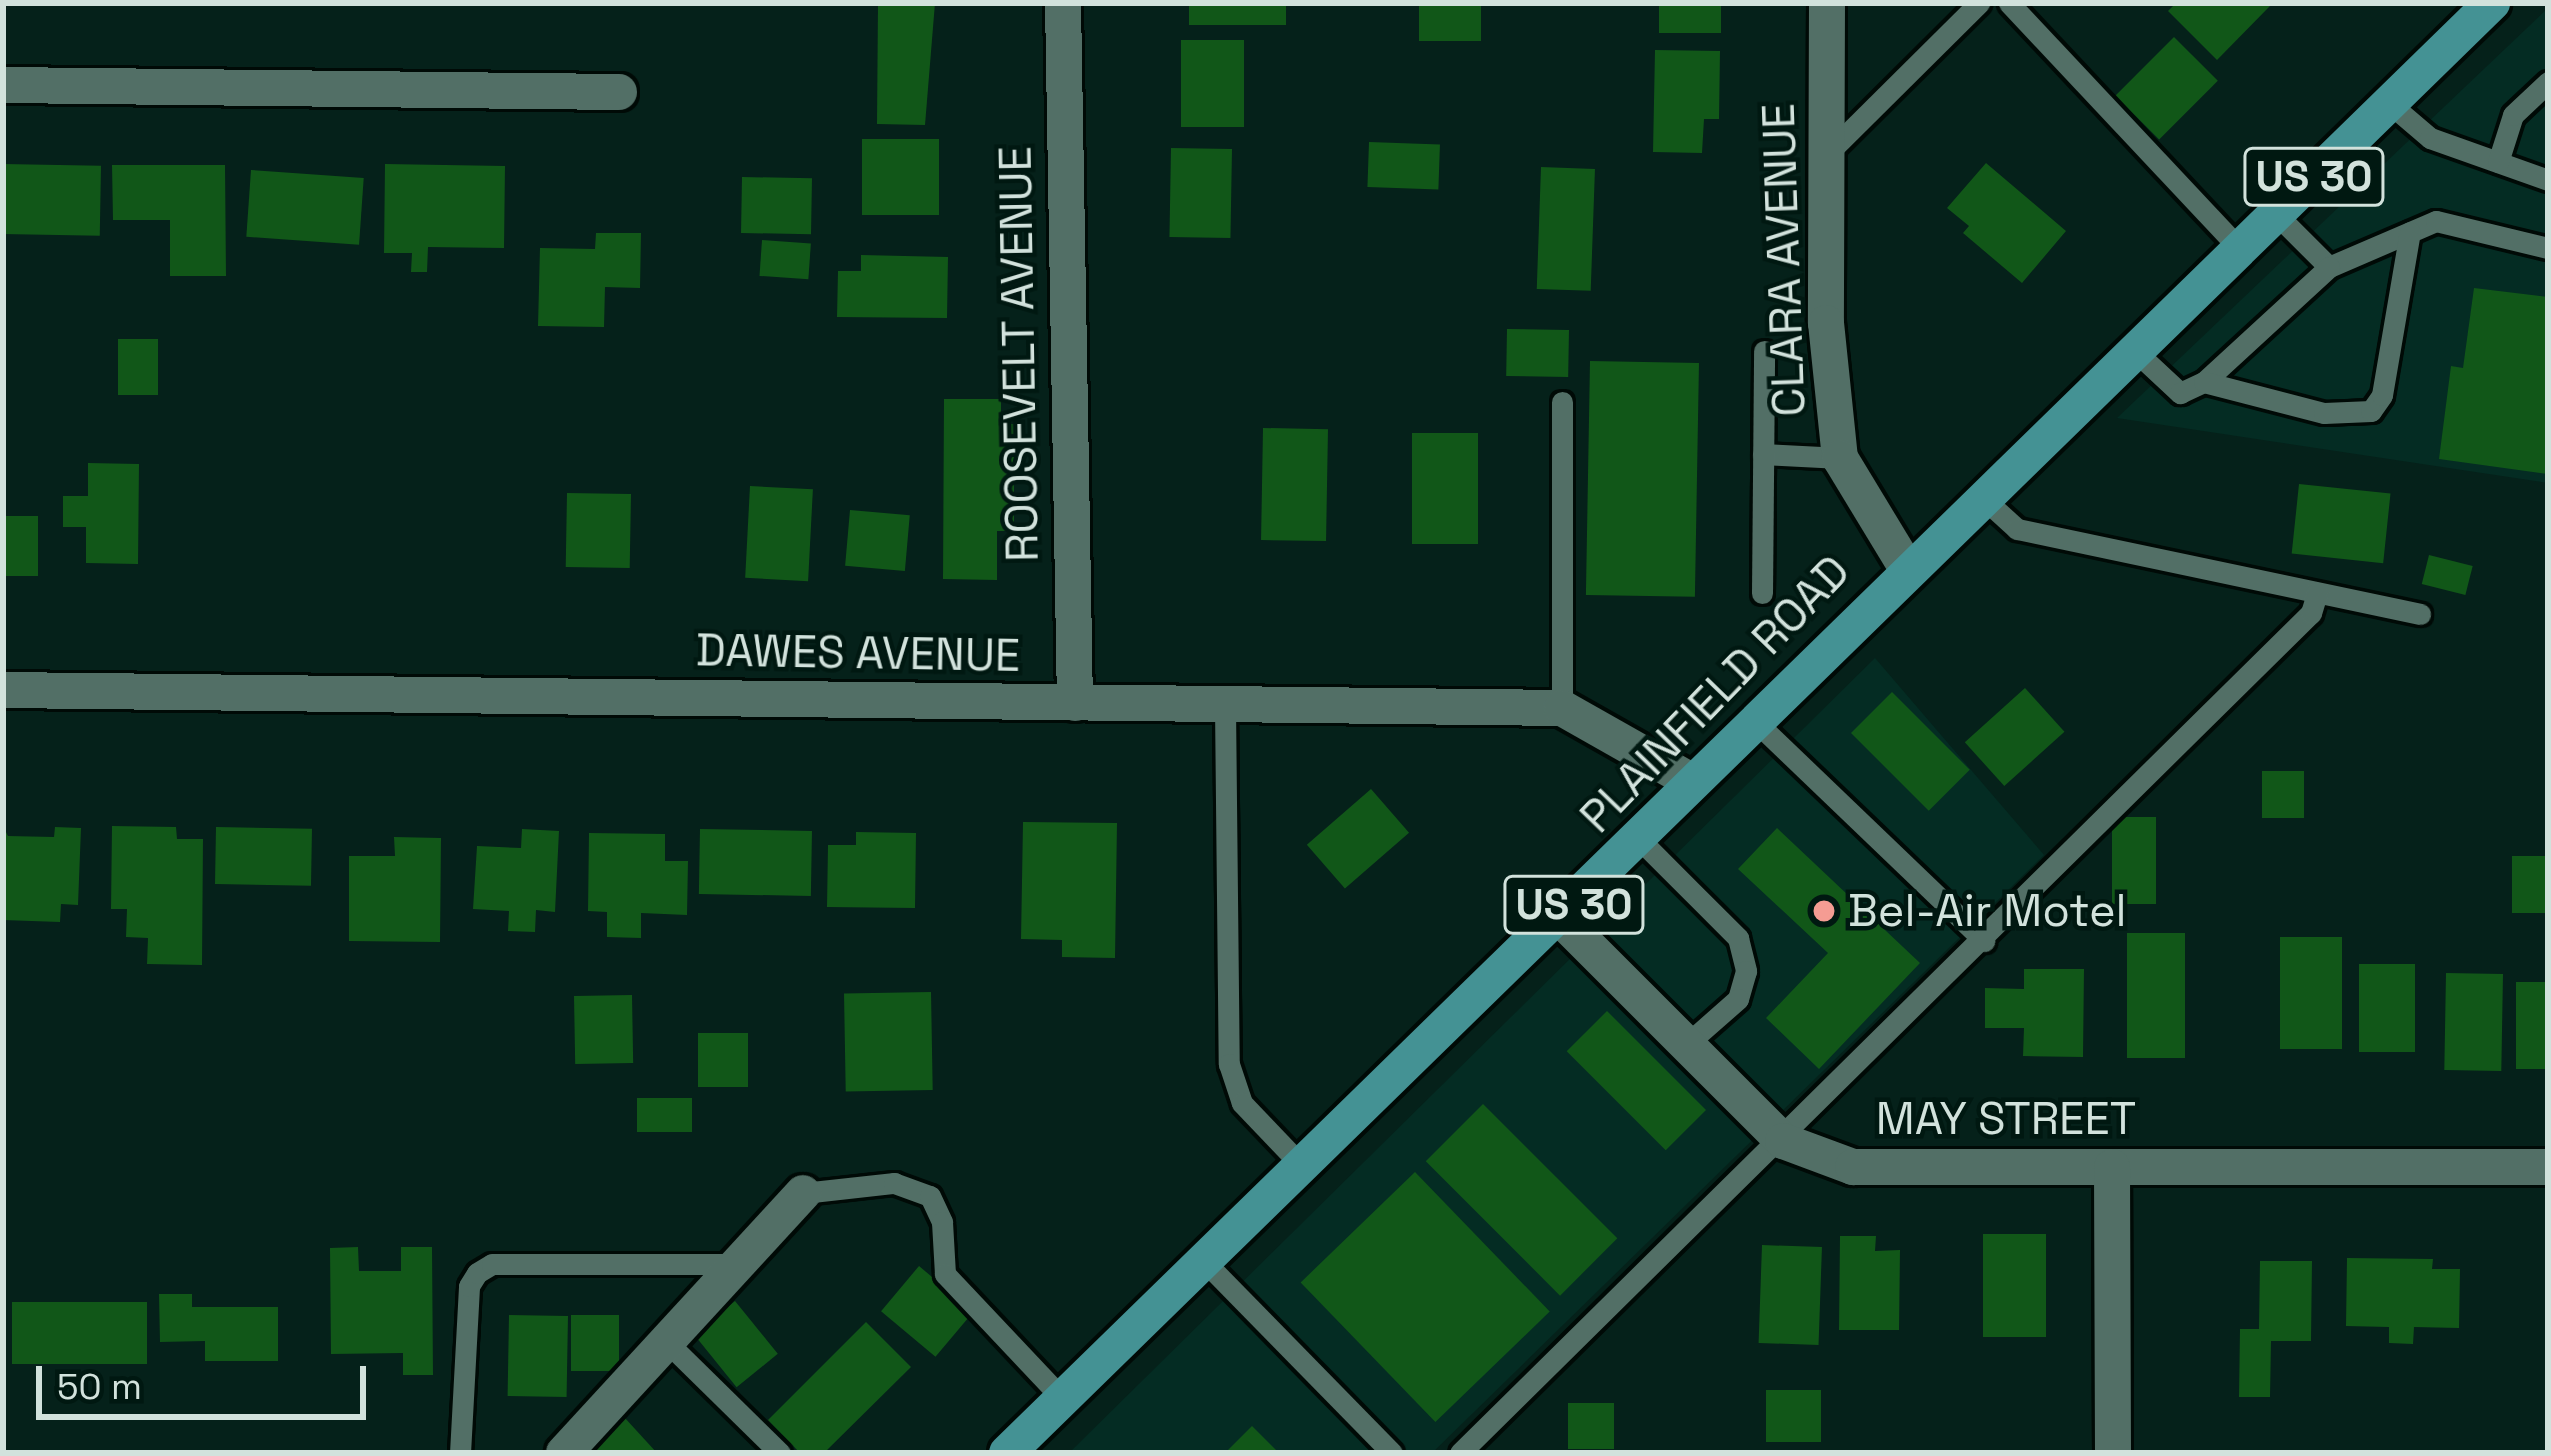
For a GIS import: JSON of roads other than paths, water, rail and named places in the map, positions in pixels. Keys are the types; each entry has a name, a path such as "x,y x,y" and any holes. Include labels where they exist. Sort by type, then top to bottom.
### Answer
{"main road":[{"name":"PLAINFIELD ROAD","path":"1007,1453 1561,919 1906,567 1984,498 2492,3"}],"street":[{"name":"ROOSEVELT AVENUE","path":"1063,3 1075,704"},
{"name":"CLARA AVENUE","path":"1827,3 1826,323 1840,458 1906,567"},
{"path":"3,85 619,92"},
{"name":"DAWES AVENUE","path":"3,690 1562,708 1693,782"},
{"name":"MAY STREET","path":"1561,919 1783,1141 1853,1167 2548,1167"},
{"path":"2112,1167 2113,1453"},
{"path":"563,1453 803,1193"}],"lane":[{"path":"1826,155 1979,3"},
{"path":"2009,3 2240,249"},
{"path":"2498,162 2513,115 2548,82"},
{"path":"2390,103 2430,138 2548,180"},
{"path":"2276,214 2330,267"},
{"path":"2135,351 2180,393 2204,382 2330,267 2436,221 2548,248"},
{"path":"2204,382 2324,413 2371,411 2382,395 2410,232"},
{"path":"1762,593 1764,351"},
{"path":"1562,402 1562,708"},
{"path":"1763,454 1840,458"},
{"path":"1984,498 2017,529 2420,614"},
{"path":"1460,1453 1783,1141 2312,613 2317,592"},
{"path":"1225,706 1228,1064 1242,1103 1304,1167"},
{"path":"1757,723 1984,940"},
{"path":"1640,840 1738,938 1746,971 1738,999 1687,1044"},
{"path":"803,1193 894,1183 930,1196 942,1222 945,1274 1063,1399"},
{"path":"1205,1262 1392,1453"},
{"path":"460,1453 469,1286 477,1273 492,1264 742,1264"},
{"path":"668,1343 780,1453"}],"place":[{"name":"Bel-Air Motel","path":"1824,911"}]}
